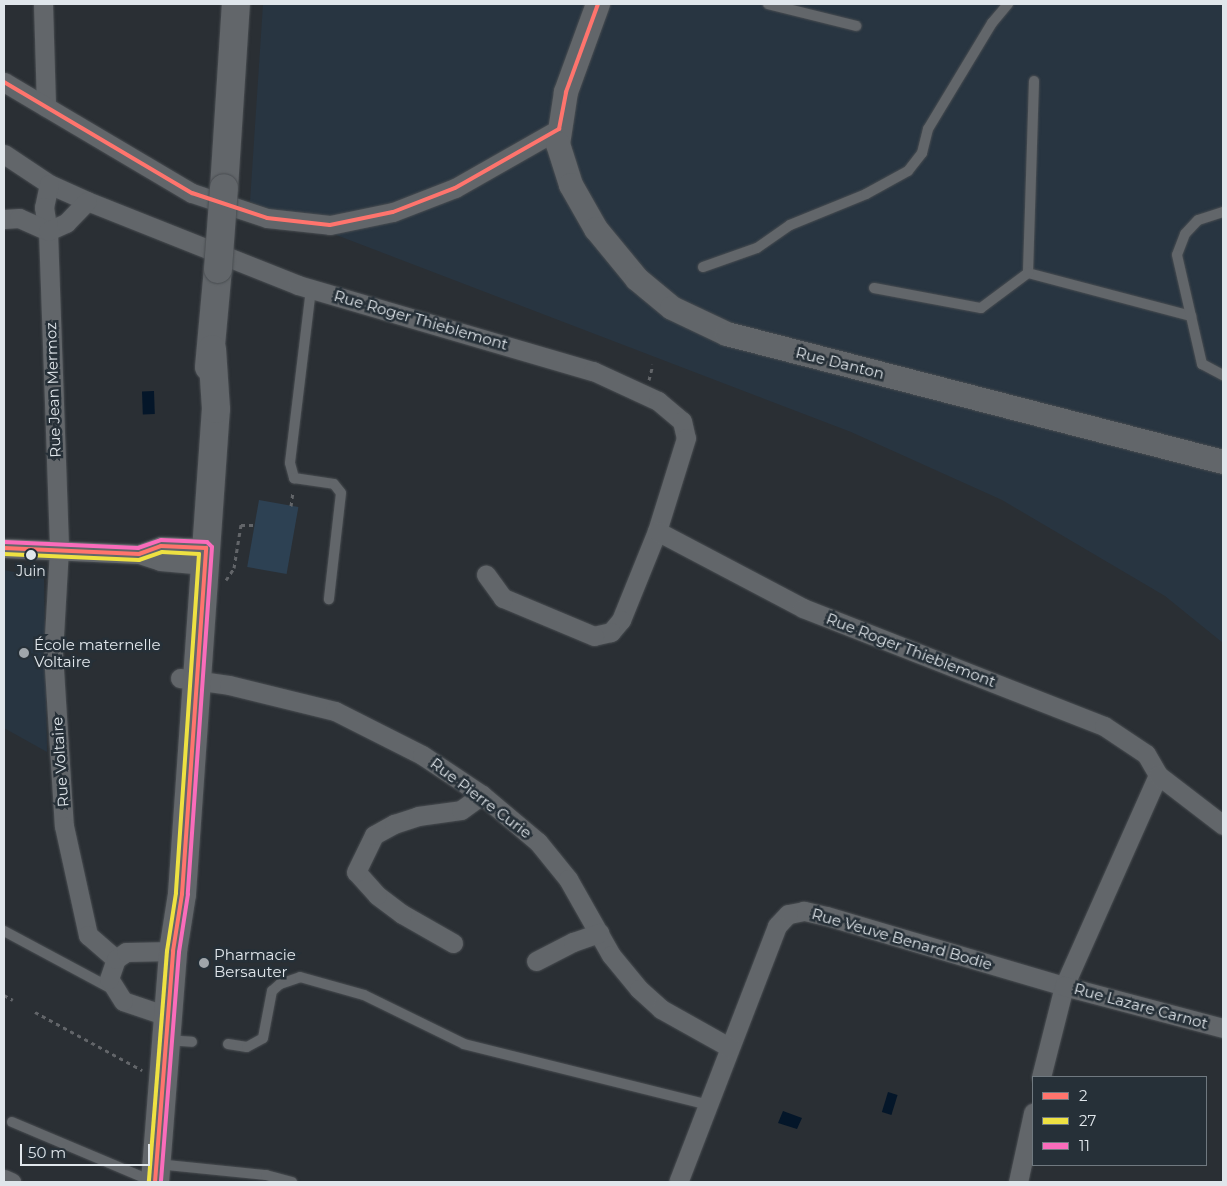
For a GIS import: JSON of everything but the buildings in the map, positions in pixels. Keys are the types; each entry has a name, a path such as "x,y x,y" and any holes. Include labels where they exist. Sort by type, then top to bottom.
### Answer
{"main road":[{"path":"155,1176 173,951 182,894 188,679 202,561 201,409 212,349 236,4"}],"street":[{"path":"43,4 46,106"},
{"name":"Rue Danton","path":"598,4 566,92 558,144 571,185 596,229 655,296 698,322 784,349 1223,462"},
{"path":"4,82 192,193 267,218 330,225 393,212 455,188 559,129"},
{"path":"4,154 49,184"},
{"name":"Rue Roger Thieblemont","path":"49,184 87,201 312,289 593,371 664,405 682,422 686,438 657,531 621,620 611,632 594,636 503,598 486,575"},
{"name":"Rue Jean Mermoz","path":"49,184 44,207 48,231 59,549"},
{"path":"4,220 19,218 48,231 66,223 87,201"},
{"name":"Rue Roger Thieblemont","path":"657,531 803,608 1104,726 1146,754 1158,774 1223,825"},
{"path":"4,548 139,554 149,548 202,561"},
{"name":"Rue Voltaire","path":"59,549 53,652 64,826 88,935 116,959"},
{"name":"Rue Pierre Curie","path":"188,679 335,711 422,755 482,795 538,842 568,878 611,955 639,989 661,1009 729,1047"},
{"path":"1064,986 1158,774"},
{"path":"453,943 402,914 377,895 356,872 374,835 394,824 418,816 461,810 482,795"},
{"name":"Rue Veuve Benard Bodie","path":"678,1182 777,926 788,914 804,911 1064,986"},
{"path":"536,961 573,942 599,933"},
{"path":"166,1028 123,1001 113,990 109,979 116,959 138,950 173,951"},
{"name":"Rue Lazare Carnot","path":"1041,1076 1064,986 1223,1028"},
{"path":"1018,1182 1032,1118"},
{"path":"4,1179 11,1182"}],"lane":[{"path":"768,4 856,26"},
{"path":"703,267 757,248 790,225 866,194 908,172 922,153 933,121 992,23 1008,4"},
{"path":"1028,273 1034,81"},
{"path":"1223,212 1198,220 1185,234 1177,255 1202,364 1223,376"},
{"path":"874,288 980,308 1028,273"},
{"path":"1028,273 1191,316"},
{"path":"312,289 290,463 294,478 334,484 340,494 328,599"},
{"path":"4,931 113,990"},
{"path":"228,1044 247,1047 263,1038 272,991 280,984 300,977 364,995 464,1044 708,1105"},
{"path":"166,1028 192,1042"},
{"path":"12,1122 155,1176 266,1175 292,1182"}],"path":[{"path":"202,561 234,568 242,525 255,525"},
{"path":"4,996 13,1000"},
{"path":"35,1012 143,1070"}],"shaded area":[{"path":"263,4 1223,4 1223,643 1165,596 1002,500 851,432 250,202"},
{"path":"142,391 154,391 155,414 143,414"},
{"path":"259,500 298,507 287,574 247,567"},
{"name":"École maternelle Voltaire","path":"4,570 44,578 47,752 4,728"},
{"path":"888,1092 898,1095 891,1115 882,1112"},
{"path":"783,1111 802,1118 797,1129 778,1123"}],"transit line":[{"name":"2","path":"559,129 566,92 598,4"},
{"name":"2","path":"4,82 192,193 267,218 330,225 393,212 455,188 559,129"},
{"name":"11","path":"4,542 138,548 161,540 207,542 212,547 188,894 179,952 161,1182"},
{"name":"2","path":"4,548 139,554 161,546 206,548"},
{"name":"2","path":"155,1182 173,951 182,894 206,548"},
{"name":"27","path":"4,554 139,560 162,552 199,554 176,893 167,951 149,1182"}],"place":[{"name":"Juin","path":"31,555"},
{"name":"École maternelle Voltaire","path":"24,653"},
{"name":"Pharmacie Bersauter","path":"204,963"}]}
